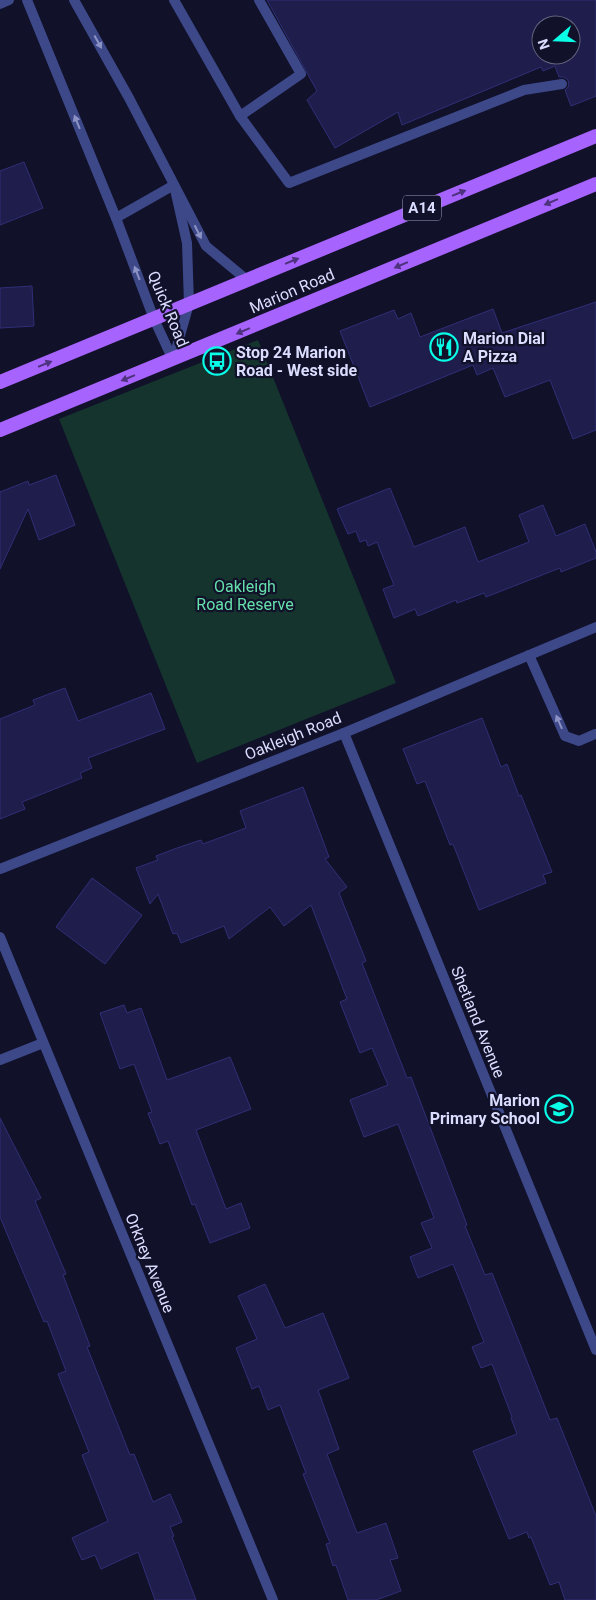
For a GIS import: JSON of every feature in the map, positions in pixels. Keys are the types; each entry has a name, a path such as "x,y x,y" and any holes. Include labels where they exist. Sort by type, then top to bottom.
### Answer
{"main road":[{"name":"Marion Road","path":"0,382 596,136"},
{"name":"Marion Road","path":"0,430 596,184"}],"street":[{"path":"0,4 9,0"},
{"name":"Quick Road","path":"27,0 116,218 154,319 173,360"},
{"name":"Quick Road","path":"74,0 129,98 206,246 247,280"},
{"path":"174,0 240,116 289,183 524,90 562,84"},
{"path":"240,116 302,74 259,0"},
{"path":"116,218 174,185"},
{"name":"Quick Road","path":"173,360 189,304 187,243 174,185"},
{"name":"Oakleigh Road","path":"0,869 344,733 596,627"},
{"path":"529,655 565,736 578,741 596,734"},
{"name":"Shetland Avenue","path":"344,733 596,1350"},
{"name":"Orkney Avenue","path":"0,937 273,1600"},
{"path":"0,1060 43,1043"}],"green space":[{"name":"Oakleigh Road Reserve","path":"258,340 396,683 197,763 59,419"}],"building":[{"path":"267,0 596,0 596,96 571,106 565,90 569,86 568,80 564,77 559,77 555,66 543,71 541,67 402,125 398,112 335,148 307,100 317,91"},
{"path":"24,162 43,208 0,225 0,171"},
{"path":"32,286 34,326 0,328 0,288"},
{"path":"596,302 596,430 573,439 550,380 505,397 493,368 477,375 473,365 370,407 340,331 394,310 398,319 411,313 420,337 493,309 502,333"},
{"path":"56,475 75,525 39,540 28,509 0,569 0,492 28,481 29,485"},
{"path":"390,488 414,547 465,527 478,562 529,542 519,515 543,505 556,536 585,524 596,552 596,558 561,572 560,568 486,597 484,593 457,603 456,600 418,616 415,609 394,618 383,589 394,585 377,542 368,546 366,540 360,542 356,531 348,534 337,509"},
{"path":"65,688 78,721 151,693 165,729 88,758 92,768 80,773 82,778 22,802 25,809 0,819 0,719 35,705 33,700"},
{"path":"482,718 501,767 507,764 552,872 543,875 546,883 479,910 453,844 450,845 425,781 417,784 403,749"},
{"path":"303,787 329,857 325,859 347,887 339,893 366,961 362,963 407,1078 411,1077 467,1225 465,1226 485,1275 492,1273 550,1420 557,1418 596,1516 596,1600 565,1600 559,1582 550,1585 531,1537 529,1538 527,1532 509,1539 473,1451 517,1434 512,1417 492,1364 481,1368 472,1347 484,1342 453,1264 418,1278 410,1257 432,1248 421,1223 434,1218 398,1124 364,1137 350,1100 388,1085 372,1048 360,1053 340,1002 347,999 311,905 284,926 270,907 229,939 224,926 181,943 177,933 173,934 158,894 150,904 136,868 158,860 156,856 177,848 201,840 203,844 246,828 240,811"},
{"path":"92,878 142,915 105,964 56,927"},
{"path":"124,1005 127,1013 141,1008 167,1080 230,1057 251,1109 196,1130 226,1209 241,1203 250,1228 210,1243 195,1204 192,1205 168,1141 160,1144 148,1113 152,1112 134,1064 120,1069 100,1013"},
{"path":"0,1118 41,1198 35,1201 66,1274 63,1275 90,1346 87,1347 130,1455 134,1454 153,1502 170,1494 182,1522 170,1527 196,1600 155,1600 138,1552 101,1569 95,1555 82,1560 72,1538 108,1521 82,1455 89,1452 58,1374 66,1371 47,1321 44,1322 0,1217"},
{"path":"265,1284 285,1328 323,1313 349,1378 318,1390 339,1449 327,1454 357,1533 386,1523 398,1558 390,1560 401,1591 376,1600 348,1600 336,1565 333,1566 326,1544 330,1543 303,1474 306,1473 280,1405 268,1410 259,1386 252,1389 236,1348 257,1339 238,1296"}],"place":[{"name":"Marion Dial A Pizza","path":"444,347"},
{"name":"Stop 24 Marion Road - West side","path":"217,361"},
{"name":"Marion Primary School","path":"559,1109"}]}
